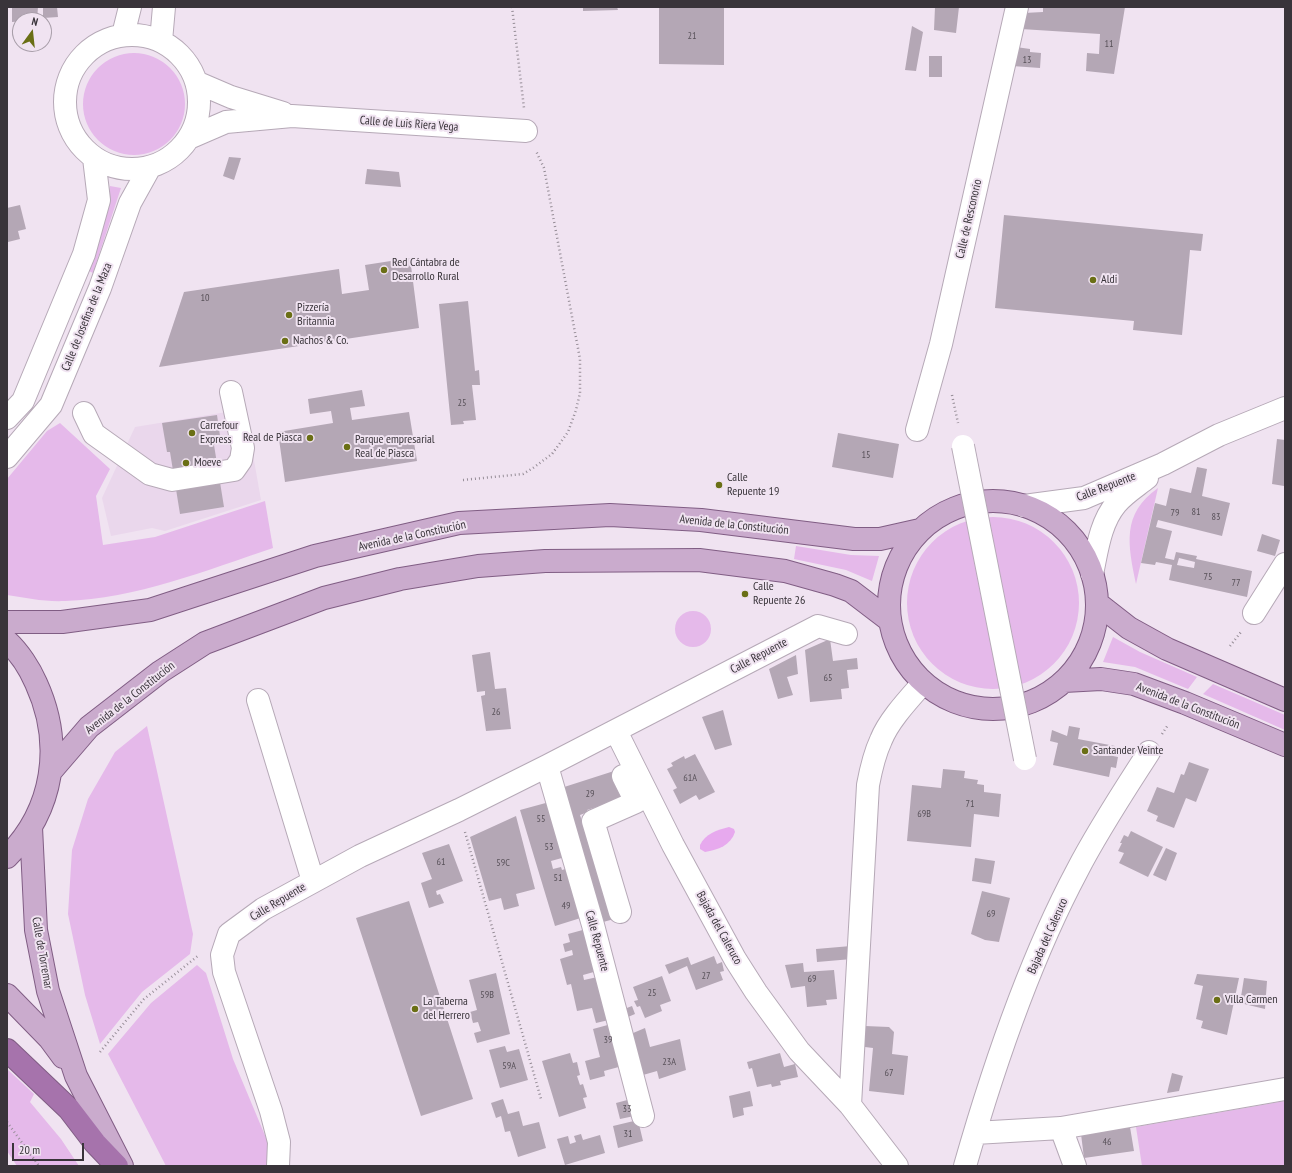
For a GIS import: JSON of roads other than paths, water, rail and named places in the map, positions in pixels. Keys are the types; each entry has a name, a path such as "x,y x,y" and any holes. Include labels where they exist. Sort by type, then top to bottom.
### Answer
{"highway":[{"path":"7,1050 69,1109 95,1143 116,1166"}],"main road":[{"path":"996,501 1024,506 1046,514 1064,528 1086,556 1092,574 1097,603 1094,633 1083,657 1064,681 1043,696 1019,706 994,709 968,706 944,698 923,683 907,664 895,643 889,620 889,594 895,570 904,551 920,530 940,515 969,503 996,501"},
{"name":"Avenida de la Constitución","path":"7,622 62,622 150,610 316,556 458,523 537,518 617,516 701,520 854,540 880,539 920,530"},
{"name":"Avenida de la Constitución","path":"52,770 89,727 160,672 205,644 324,598 400,579 478,566 545,561 699,560 785,571 835,585 851,591 889,620"},
{"path":"1097,603 1129,628 1167,649 1285,700"},
{"path":"7,641 31,671 45,702 52,736 52,770 45,800 30,827 15,849 7,857"},
{"name":"Avenida de la Constitución","path":"1064,681 1101,680 1134,684 1185,703 1285,745"},
{"name":"Calle de Torremar","path":"30,827 36,930 48,991 76,1076"},
{"name":"Calle de Torremar","path":"7,995 49,1038 76,1076 122,1166"}],"street":[{"path":"123,35 130,7"},
{"path":"162,41 164,7"},
{"name":"Calle de Resconorio","path":"917,430 941,344 1017,7"},
{"path":"123,35 143,35 162,41 177,51 189,65 196,82 199,96 199,111 189,138 172,156 150,167 131,169 118,167 94,158 75,139 65,113 65,86 77,62 97,43 123,35"},
{"name":"Calle de Luis Riera Vega","path":"196,82 231,97 292,116"},
{"name":"Calle de Luis Riera Vega","path":"189,138 226,122 292,116 526,131"},
{"path":"7,418 23,401 84,254 99,200 94,158"},
{"name":"Calle de Josefina de la Maza","path":"7,457 51,406 100,288 130,203 150,167"},
{"path":"84,413 94,434 150,474 172,480 234,470 241,460 243,448 231,392"},
{"name":"Calle Repuente","path":"1024,506 1084,498 1163,464 1219,435 1285,408"},
{"path":"963,446 1025,759"},
{"name":"Calle Repuente","path":"1092,574 1105,524 1116,504 1163,464"},
{"path":"1254,613 1285,564"},
{"name":"Calle Repuente","path":"278,1166 279,1142 271,1111 224,972 222,956 229,934 263,909 360,856 459,810 611,734 818,626 846,634"},
{"path":"850,1105 868,785 872,762 881,738 904,705 923,683"},
{"path":"258,700 313,881"},
{"path":"611,734 636,802 593,821 620,912"},
{"name":"Bajada del Caleruco","path":"611,734 749,981 770,1013 800,1051 850,1105 897,1166"},
{"name":"Bajada del Caleruco","path":"966,1166 997,1062 1042,947 1076,872 1149,752"},
{"name":"Calle Repuente","path":"546,766 593,925 643,1116"},
{"path":"975,1133 1061,1128 1285,1089"},
{"path":"1061,1128 1075,1166"}],"place":[{"name":"Red Cántabra de Desarrollo Rural","path":"384,270"},
{"name":"Aldi","path":"1093,280"},
{"name":"Pizzería Britannia","path":"289,315"},
{"name":"Nachos & Co.","path":"285,341"},
{"name":"Carrefour Express","path":"192,433"},
{"name":"Real de Piasca","path":"310,438"},
{"name":"Parque empresarial Real de Piasca","path":"347,447"},
{"name":"Moeve","path":"186,463"},
{"name":"Calle Repuente 19","path":"719,485"},
{"name":"Calle Repuente 26","path":"745,594"},
{"name":"Santander Veinte","path":"1085,751"},
{"name":"Villa Carmen","path":"1217,1000"},
{"name":"La Taberna del Herrero","path":"415,1009"}]}
